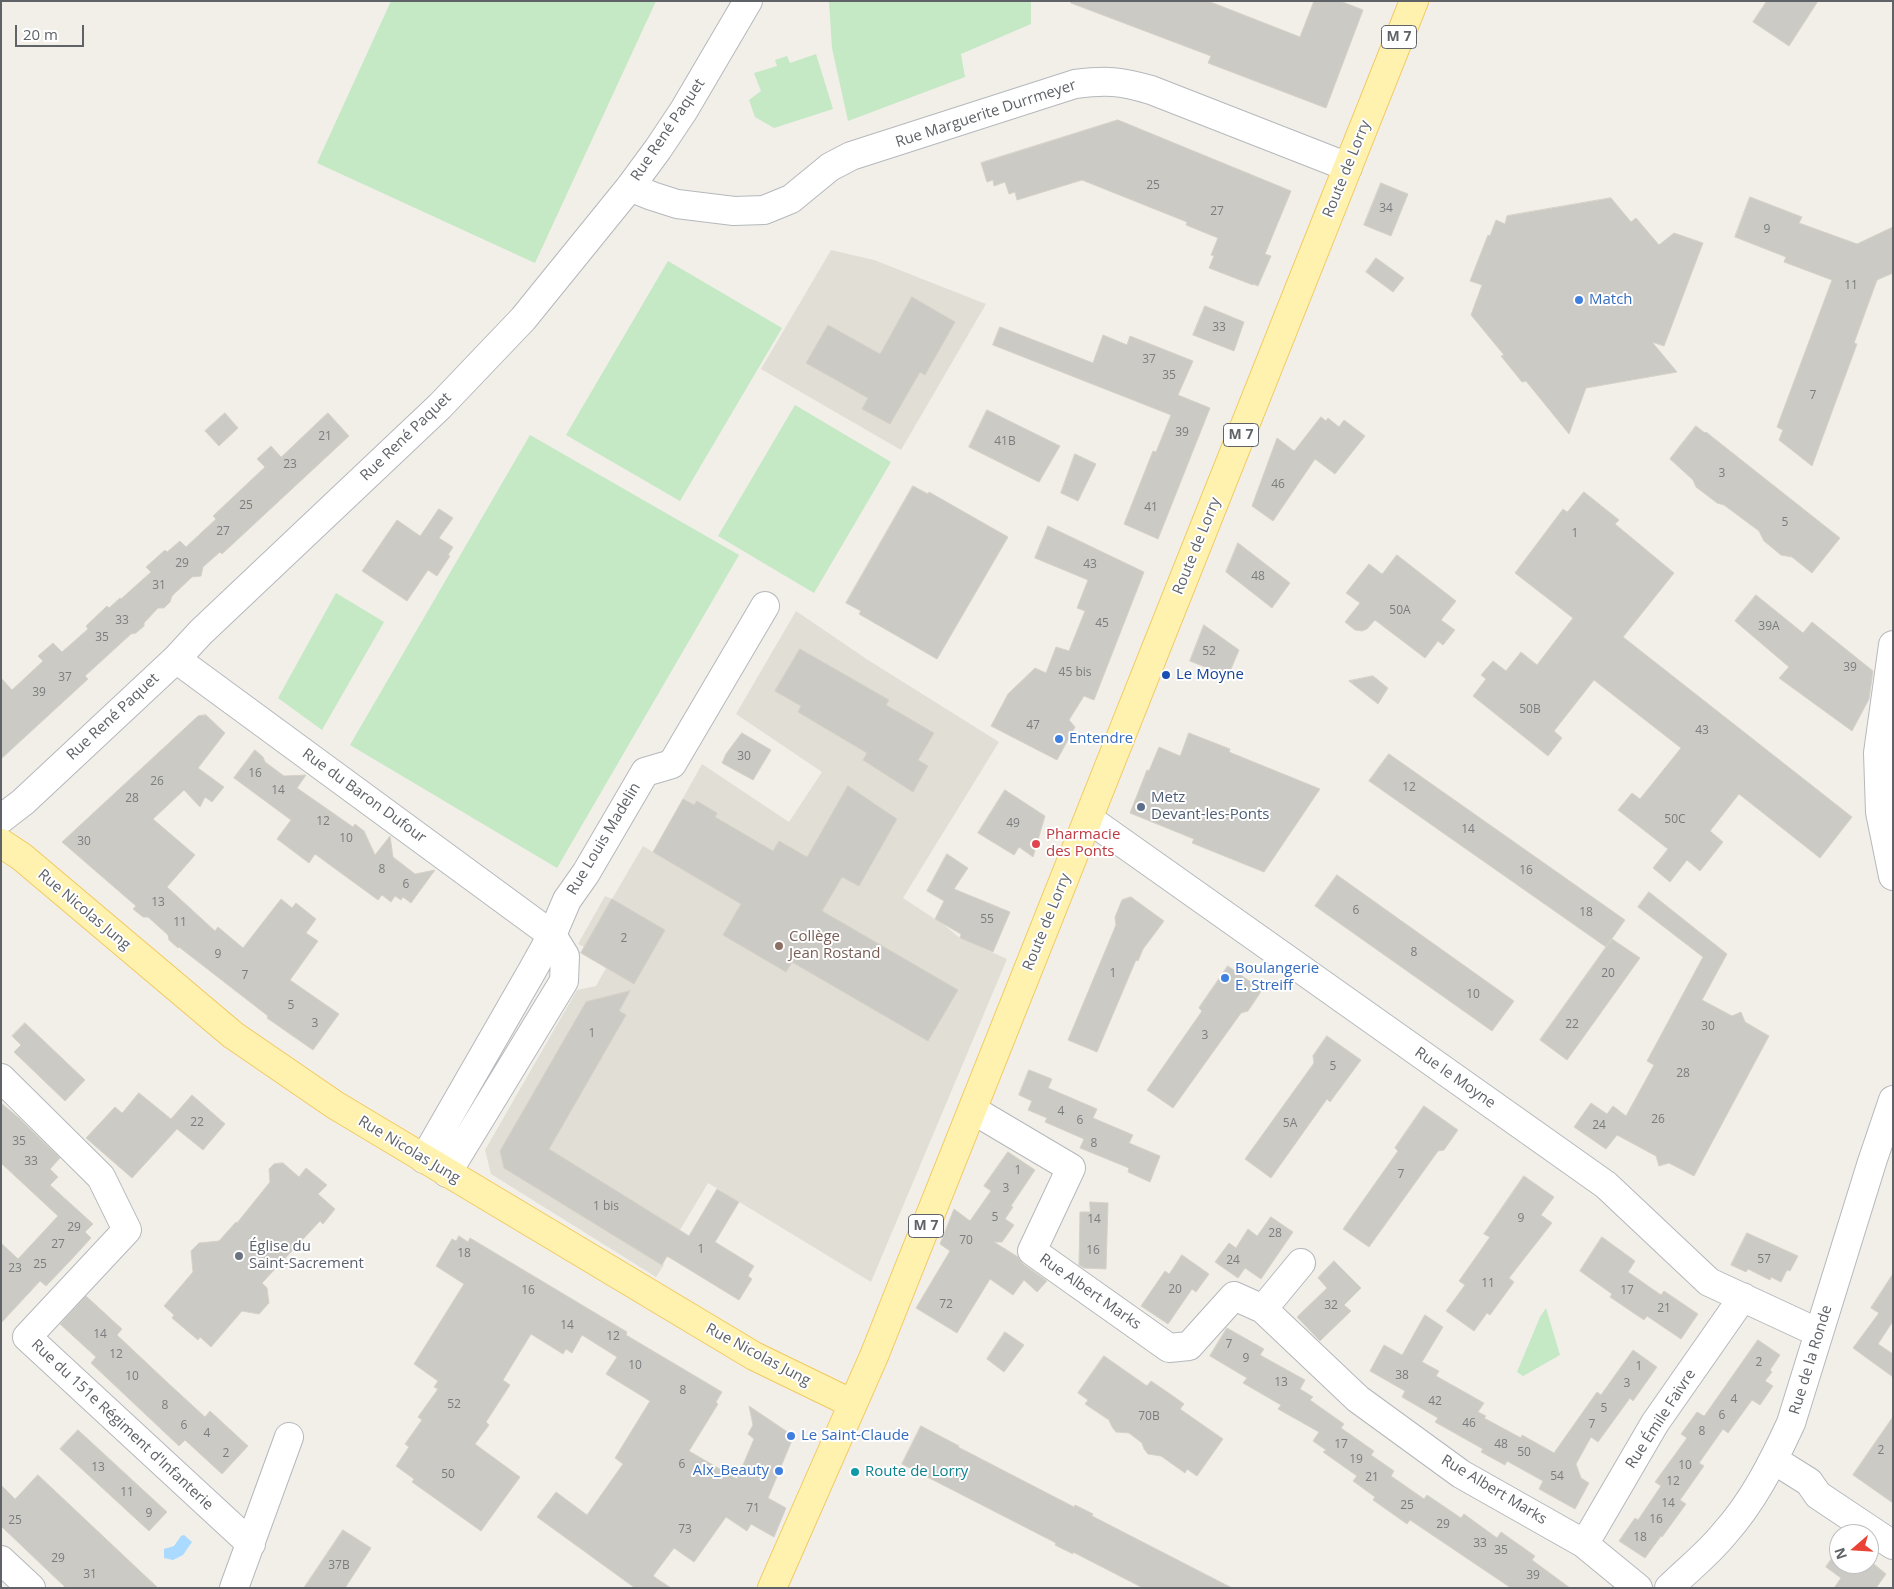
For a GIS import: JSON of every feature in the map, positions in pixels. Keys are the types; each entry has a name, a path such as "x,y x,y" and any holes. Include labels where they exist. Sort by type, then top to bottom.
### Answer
{"main road":[{"name":"Route de Lorry","path":"772,1588 853,1404 973,1110 1414,1"},
{"name":"Rue Nicolas Jung","path":"1,843 22,857 233,1034 335,1105 447,1174 754,1356 853,1404"}],"street":[{"name":"Rue René Paquet","path":"1,819 23,802 176,659 201,632 447,398 523,319 630,187 684,110 748,1"},
{"name":"Rue Marguerite Durrmeyer","path":"630,187 678,204 734,212 764,210 791,198 830,167 851,156 1075,84 1103,80 1128,83 1151,90 1348,167"},
{"name":"Rue Louis Madelin","path":"424,1159 552,934 568,900 586,873 645,772 672,764 765,606"},
{"path":"1893,645 1878,753 1880,812 1893,876"},
{"name":"Rue du Baron Dufour","path":"176,659 552,934"},
{"name":"Rue le Moyne","path":"1088,818 1606,1185 1709,1282 1819,1333"},
{"path":"447,1174 564,981 565,956 552,934"},
{"name":"Rue du 151e Régiment d'Infanterie","path":"1,1078 101,1176 128,1230 27,1337 251,1544"},
{"name":"Rue de la Ronde","path":"1669,1588 1724,1534 1755,1492 1774,1460 1791,1423 1819,1333 1882,1167 1893,1100"},
{"name":"Rue Albert Marks","path":"973,1110 1071,1168 1032,1251 1168,1348 1190,1346 1234,1296 1263,1309 1358,1399 1460,1474 1583,1542 1638,1588"},
{"path":"1263,1309 1300,1263"},
{"name":"Rue Émile Faivre","path":"1583,1542 1592,1531 1655,1423 1742,1298"},
{"path":"234,1588 289,1437"},
{"path":"1774,1460 1809,1482 1818,1495 1893,1544"},
{"path":"1,1560 31,1588"}],"shaded area":[{"path":"831,250 874,260 986,304 901,450 761,369"},
{"name":"Collège Jean Rostand","path":"796,611 868,660 999,742 903,898 960,938 1007,959 871,1282 708,1183 680,1230 682,1236 669,1258 667,1257 662,1264 664,1265 656,1277 491,1174 485,1150 577,990 596,986 606,968 581,953 584,947 578,944 605,896 612,899 643,846 653,852 702,764 789,822 822,772 736,714"}],"green space":[{"path":"391,1 656,1 535,263 317,163"},
{"path":"829,1 1031,1 1031,24 961,54 965,77 848,121 832,48"},
{"path":"816,54 833,109 774,128 755,117 749,100 761,91 754,73 777,66 775,60 787,56 790,63"},
{"path":"668,261 782,328 680,501 566,435"},
{"path":"795,405 891,462 814,593 718,536"},
{"path":"530,435 739,555 557,868 350,745"},
{"path":"336,593 384,622 322,730 278,698"},
{"path":"1546,1308 1560,1355 1523,1376 1517,1372 1540,1317"}],"water":[{"path":"184,1535 192,1542 183,1555 173,1560 164,1558 164,1549 174,1546 181,1536"}],"building":[{"path":"1071,1 1208,1 1300,37 1314,1 1340,1 1363,10 1326,108 1208,63 1211,56 1071,3"},
{"path":"1767,1 1818,1 1789,46 1753,22"},
{"path":"1118,120 1291,191 1265,254 1271,256 1258,286 1209,268 1214,256 1211,255 1218,238 1186,225 1187,222 1082,180 1017,200 1015,192 1009,194 1005,182 994,186 993,180 987,182 981,163"},
{"path":"1381,183 1408,194 1391,236 1364,225"},
{"path":"1750,197 1802,217 1799,223 1857,244 1893,227 1893,273 1877,280 1854,343 1857,344 1812,466 1779,440 1783,430 1777,427 1832,280 1784,262 1786,257 1735,237"},
{"name":"Match","path":"1611,198 1631,222 1636,218 1659,245 1674,233 1703,243 1664,346 1652,342 1677,372 1586,388 1569,434 1526,381 1522,382 1501,356 1504,355 1471,315 1482,285 1470,281 1496,220 1505,224 1507,216"},
{"path":"1376,258 1404,278 1393,292 1366,272"},
{"path":"912,297 955,322 925,375 920,372 890,424 862,409 868,398 806,363 828,325 880,354"},
{"path":"1205,306 1244,322 1234,351 1193,335"},
{"path":"1000,327 1093,363 1103,335 1127,345 1130,336 1193,361 1178,395 1210,408 1158,539 1124,524 1153,451 1156,452 1171,415 993,345"},
{"path":"987,410 1060,446 1039,482 969,447"},
{"path":"225,413 238,428 219,446 205,431"},
{"path":"328,413 349,436 222,554 220,552 203,567 201,576 192,577 172,596 170,602 164,608 158,608 144,623 144,626 136,633 131,634 85,676 88,679 1,759 1,678 12,690 43,661 38,656 53,643 62,652 88,629 86,626 107,606 109,608 121,599 151,572 146,567 165,550 167,552 180,541 186,547 216,519 213,516 265,467 257,459 271,446 281,457"},
{"path":"1321,417 1326,421 1328,418 1339,427 1344,420 1365,436 1335,474 1315,459 1273,521 1252,506 1277,438 1294,451"},
{"path":"1696,426 1840,538 1812,573 1792,557 1781,555 1764,541 1759,531 1696,487 1693,480 1670,459"},
{"path":"1075,454 1096,464 1078,501 1061,493"},
{"path":"913,486 928,494 929,492 1008,537 937,659 859,614 861,611 846,603"},
{"path":"1584,492 1619,520 1615,524 1674,573 1623,637 1852,817 1820,858 1739,794 1710,831 1723,842 1700,871 1687,860 1670,882 1653,868 1668,849 1618,810 1632,793 1640,799 1681,748 1594,680 1554,731 1562,738 1548,756 1473,696 1486,679 1481,675 1493,661 1506,671 1521,652 1537,665 1573,618 1515,573 1563,509 1567,512"},
{"path":"439,509 453,518 439,538 453,547 448,555 450,556 437,576 428,570 407,601 362,571 397,520 420,536"},
{"path":"1048,526 1144,572 1094,700 1084,696 1069,720 1075,727 1057,760 991,726 1008,694 1035,668 1046,673 1056,647 1069,651 1085,611 1077,608 1088,580 1035,558"},
{"path":"1238,543 1290,583 1272,608 1226,572"},
{"path":"1397,555 1456,601 1441,620 1455,630 1443,645 1438,641 1425,658 1375,620 1367,629 1362,631 1355,630 1345,622 1360,603 1346,593 1369,564 1382,574"},
{"path":"1756,595 1803,633 1812,622 1873,671 1869,699 1852,731 1779,678 1789,667 1735,621"},
{"path":"1204,625 1239,650 1228,676 1190,661"},
{"path":"800,649 889,700 886,705 934,733 918,760 928,766 913,792 863,760 867,753 798,712 801,706 775,691"},
{"path":"1373,676 1388,688 1378,704 1349,681"},
{"path":"206,715 225,733 198,768 224,787 212,802 205,797 200,807 184,790 153,819 195,855 167,887 215,931 218,927 243,948 281,899 292,908 296,903 316,919 306,933 318,941 290,980 339,1014 313,1050 267,1018 268,1016 178,948 169,940 168,935 148,917 143,917 133,909 136,906 62,842 198,716"},
{"path":"742,733 771,750 753,780 722,763 726,754"},
{"path":"1189,733 1230,749 1229,752 1320,789 1264,872 1192,843 1194,839 1130,813 1147,770 1149,771 1159,747 1180,756"},
{"path":"255,750 263,757 265,762 284,776 306,775 297,788 353,827 355,824 364,831 375,855 390,836 393,857 415,874 435,870 411,903 403,897 401,900 395,896 391,902 382,895 378,900 315,854 309,863 277,839 291,820 234,778"},
{"path":"1389,754 1625,920 1606,947 1369,781"},
{"path":"848,786 897,819 859,886 842,877 822,911 958,990 928,1041 792,962 786,972 723,935 741,904 653,852 683,799 694,805 697,801 717,813 715,817 773,851 779,841 807,857"},
{"path":"1005,790 1045,816 1033,857 1019,847 1014,855 978,833"},
{"path":"947,854 968,868 954,889 1010,912 993,952 960,938 961,934 935,919 944,901 927,891"},
{"path":"1337,875 1514,1001 1492,1031 1315,906"},
{"path":"1649,892 1727,954 1702,1000 1732,1016 1741,1012 1745,1022 1769,1036 1694,1176 1669,1163 1659,1166 1656,1156 1617,1135 1606,1149 1574,1127 1591,1103 1607,1114 1613,1106 1626,1116 1654,1065 1647,1061 1703,957 1638,907"},
{"path":"1131,897 1164,921 1143,949 1138,961 1136,960 1097,1052 1068,1040 1116,925 1115,917 1122,900"},
{"path":"612,899 665,930 634,984 581,953"},
{"path":"1612,939 1640,958 1567,1060 1540,1040"},
{"path":"1228,966 1262,990 1248,1011 1241,1013 1173,1108 1147,1090 1202,1011 1199,1008"},
{"path":"630,991 619,1011 626,1015 549,1149 689,1236 717,1189 739,1202 715,1242 754,1266 748,1276 752,1279 739,1300 667,1256 662,1265 504,1168 500,1151 586,1002"},
{"path":"25,1023 85,1080 65,1101 14,1052 21,1045 12,1036"},
{"path":"1327,1036 1361,1060 1330,1102 1327,1099 1271,1178 1245,1159 1314,1063 1313,1056"},
{"path":"1029,1070 1052,1079 1048,1088 1097,1109 1093,1118 1133,1135 1129,1143 1160,1156 1150,1182 1128,1172 1129,1168 1080,1148 1084,1139 1045,1122 1047,1118 1028,1110 1032,1101 1019,1095"},
{"path":"139,1093 171,1119 192,1095 225,1124 203,1150 177,1129 132,1178 86,1138 115,1107 122,1113"},
{"path":"1,1103 60,1158 50,1169 58,1177 50,1185 93,1224 85,1232 91,1238 70,1261 46,1286 40,1281 1,1323 1,1243 18,1259 58,1216 1,1163"},
{"path":"1424,1106 1458,1130 1444,1150 1438,1151 1369,1247 1343,1229 1398,1151 1395,1148"},
{"path":"1008,1152 1035,1170 1011,1206 1013,1207 1005,1219 1014,1225 1002,1242 994,1242 1018,1257 1023,1264 1047,1281 1037,1292 1024,1280 1013,1295 990,1279 957,1333 916,1308 950,1251 940,1244 954,1209 970,1221 991,1191 984,1186"},
{"name":"Église du Saint-Sacrement","path":"283,1163 299,1177 306,1168 327,1185 318,1194 335,1209 323,1224 320,1221 262,1283 267,1288 269,1303 259,1314 242,1311 211,1347 200,1337 198,1340 172,1318 174,1315 164,1306 193,1272 191,1251 199,1243 219,1241 237,1223 270,1182 269,1169 274,1164"},
{"path":"1524,1176 1554,1197 1541,1215 1552,1223 1509,1278 1514,1282 1490,1315 1487,1313 1474,1331 1446,1311 1465,1285 1459,1281 1490,1237 1484,1234"},
{"path":"1090,1202 1108,1203 1106,1269 1084,1268 1079,1265 1080,1212 1090,1212"},
{"path":"1271,1217 1293,1232 1261,1279 1245,1268 1238,1278 1215,1262 1229,1243 1236,1248 1248,1229 1257,1236"},
{"path":"1747,1233 1798,1256 1790,1271 1787,1270 1781,1282 1771,1277 1770,1280 1748,1269 1746,1272 1731,1265"},
{"path":"459,1236 468,1242 470,1238 627,1332 626,1335 722,1392 716,1402 718,1404 689,1451 737,1479 754,1439 748,1434 753,1425 749,1406 789,1433 792,1440 768,1498 786,1508 774,1537 751,1524 747,1531 726,1517 694,1562 674,1548 653,1576 671,1588 635,1588 537,1517 556,1492 587,1515 623,1464 615,1458 650,1401 606,1374 617,1357 582,1335 572,1353 566,1349 563,1354 531,1334 503,1380 510,1385 486,1422 489,1425 475,1444 520,1477 481,1531 412,1482 414,1479 396,1466 409,1447 405,1444 422,1420 418,1417 438,1389 434,1387 438,1381 414,1364 464,1284 436,1266 452,1239 456,1241"},
{"path":"1602,1237 1635,1261 1628,1272 1661,1295 1664,1291 1698,1314 1681,1339 1647,1316 1644,1320 1610,1297 1612,1294 1580,1271"},
{"path":"1182,1255 1209,1274 1196,1292 1192,1289 1168,1324 1141,1306 1165,1271 1169,1274"},
{"path":"1334,1261 1361,1288 1344,1305 1351,1311 1320,1341 1297,1317 1327,1288 1318,1278"},
{"path":"1893,1274 1893,1321 1878,1344 1893,1354 1893,1377 1853,1348 1879,1313 1871,1308"},
{"path":"86,1296 122,1329 117,1335 168,1383 205,1417 210,1411 248,1446 222,1474 185,1440 179,1446 91,1363 96,1357 60,1324"},
{"path":"1425,1315 1443,1327 1422,1362 1439,1371 1436,1376 1484,1403 1478,1412 1486,1416 1484,1418 1521,1438 1522,1435 1554,1453 1597,1392 1601,1395 1633,1350 1657,1367 1633,1401 1630,1398 1598,1442 1591,1437 1576,1464 1581,1478 1589,1483 1575,1509 1539,1489 1543,1481 1507,1461 1505,1465 1481,1452 1483,1449 1435,1422 1438,1418 1402,1397 1405,1391 1370,1371 1384,1345 1402,1355"},
{"path":"1227,1328 1264,1349 1260,1355 1305,1380 1300,1389 1313,1397 1310,1400 1344,1424 1341,1428 1374,1451 1371,1455 1394,1471 1391,1476 1424,1499 1427,1495 1461,1518 1464,1514 1497,1538 1501,1532 1535,1556 1532,1560 1570,1588 1511,1588 1410,1520 1407,1524 1373,1500 1375,1497 1353,1481 1357,1476 1323,1452 1326,1450 1313,1441 1319,1432 1278,1409 1281,1405 1243,1383 1247,1378 1210,1356"},
{"path":"1005,1332 1024,1345 1004,1372 987,1359"},
{"path":"1758,1340 1780,1355 1770,1370 1772,1372 1765,1381 1773,1386 1760,1405 1752,1400 1728,1433 1723,1429 1699,1463 1704,1466 1680,1500 1686,1504 1645,1558 1619,1541 1635,1518 1638,1520 1661,1486 1655,1482 1687,1438 1681,1434 1697,1412 1704,1416"},
{"path":"1104,1356 1147,1386 1151,1381 1173,1396 1184,1404 1180,1409 1223,1439 1197,1476 1187,1469 1185,1473 1161,1456 1148,1454 1142,1443 1129,1433 1116,1432 1109,1420 1085,1404 1088,1400 1078,1393"},
{"path":"1893,1417 1893,1503 1853,1475"},
{"path":"921,1426 958,1447 1074,1507 1075,1505 1093,1514 1092,1516 1232,1588 1143,1588 1073,1552 1073,1554 1055,1545 1056,1543 902,1464"},
{"path":"78,1430 167,1512 149,1531 60,1449"},
{"path":"38,1475 158,1588 66,1588 1,1526 1,1485 15,1499"},
{"path":"343,1530 371,1548 345,1588 304,1588"},
{"path":"1879,1568 1886,1574 1876,1588 1834,1588 1841,1578 1836,1574 1879,1574"}],"place":[{"name":"Match","path":"1579,300"},
{"name":"Le Moyne","path":"1166,675"},
{"name":"Entendre","path":"1059,739"},
{"name":"Metz Devant-les-Ponts","path":"1141,807"},
{"name":"Pharmacie des Ponts","path":"1036,844"},
{"name":"Collège Jean Rostand","path":"779,946"},
{"name":"Boulangerie E. Streiff","path":"1225,978"},
{"name":"Église du Saint-Sacrement","path":"239,1256"},
{"name":"Le Saint-Claude","path":"791,1436"},
{"name":"Alx_Beauty","path":"779,1471"},
{"name":"Route de Lorry","path":"855,1472"}]}
